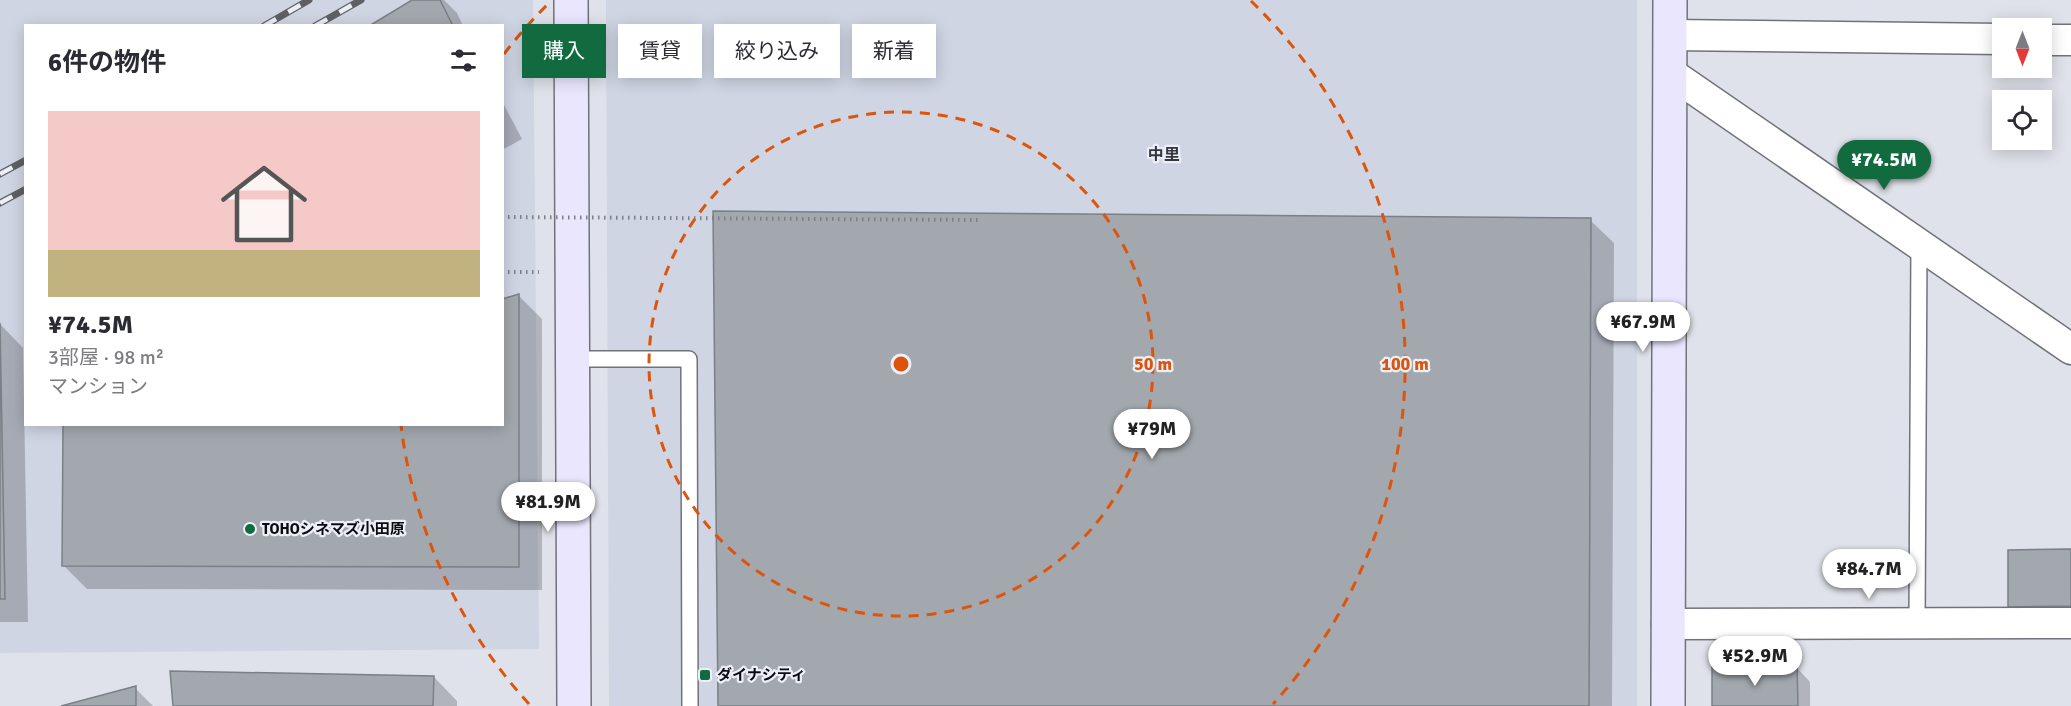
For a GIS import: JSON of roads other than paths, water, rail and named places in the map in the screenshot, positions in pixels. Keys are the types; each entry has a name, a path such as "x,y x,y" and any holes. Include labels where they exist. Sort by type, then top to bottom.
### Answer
{"street":[{"path":"571,0 574,706"},
{"path":"1668,706 1670,0"},
{"path":"1670,35 1992,39"},
{"path":"2052,40 2071,40"},
{"path":"1669,72 2071,349"},
{"path":"1667,624 2071,623"}],"lane":[{"path":"1917,623 1919,244"},
{"path":"573,359 689,359 690,706"}],"railway":[{"path":"267,24 309,0"},
{"path":"319,24 361,0"},
{"path":"0,174 24,161"},
{"path":"0,203 24,190"}],"place":[{"name":"TOHOシネマズ小田原","path":"250,529"},
{"name":"ダイナシティ","path":"705,675"}],"district":[{"name":"中里","path":"1164,154"}]}
